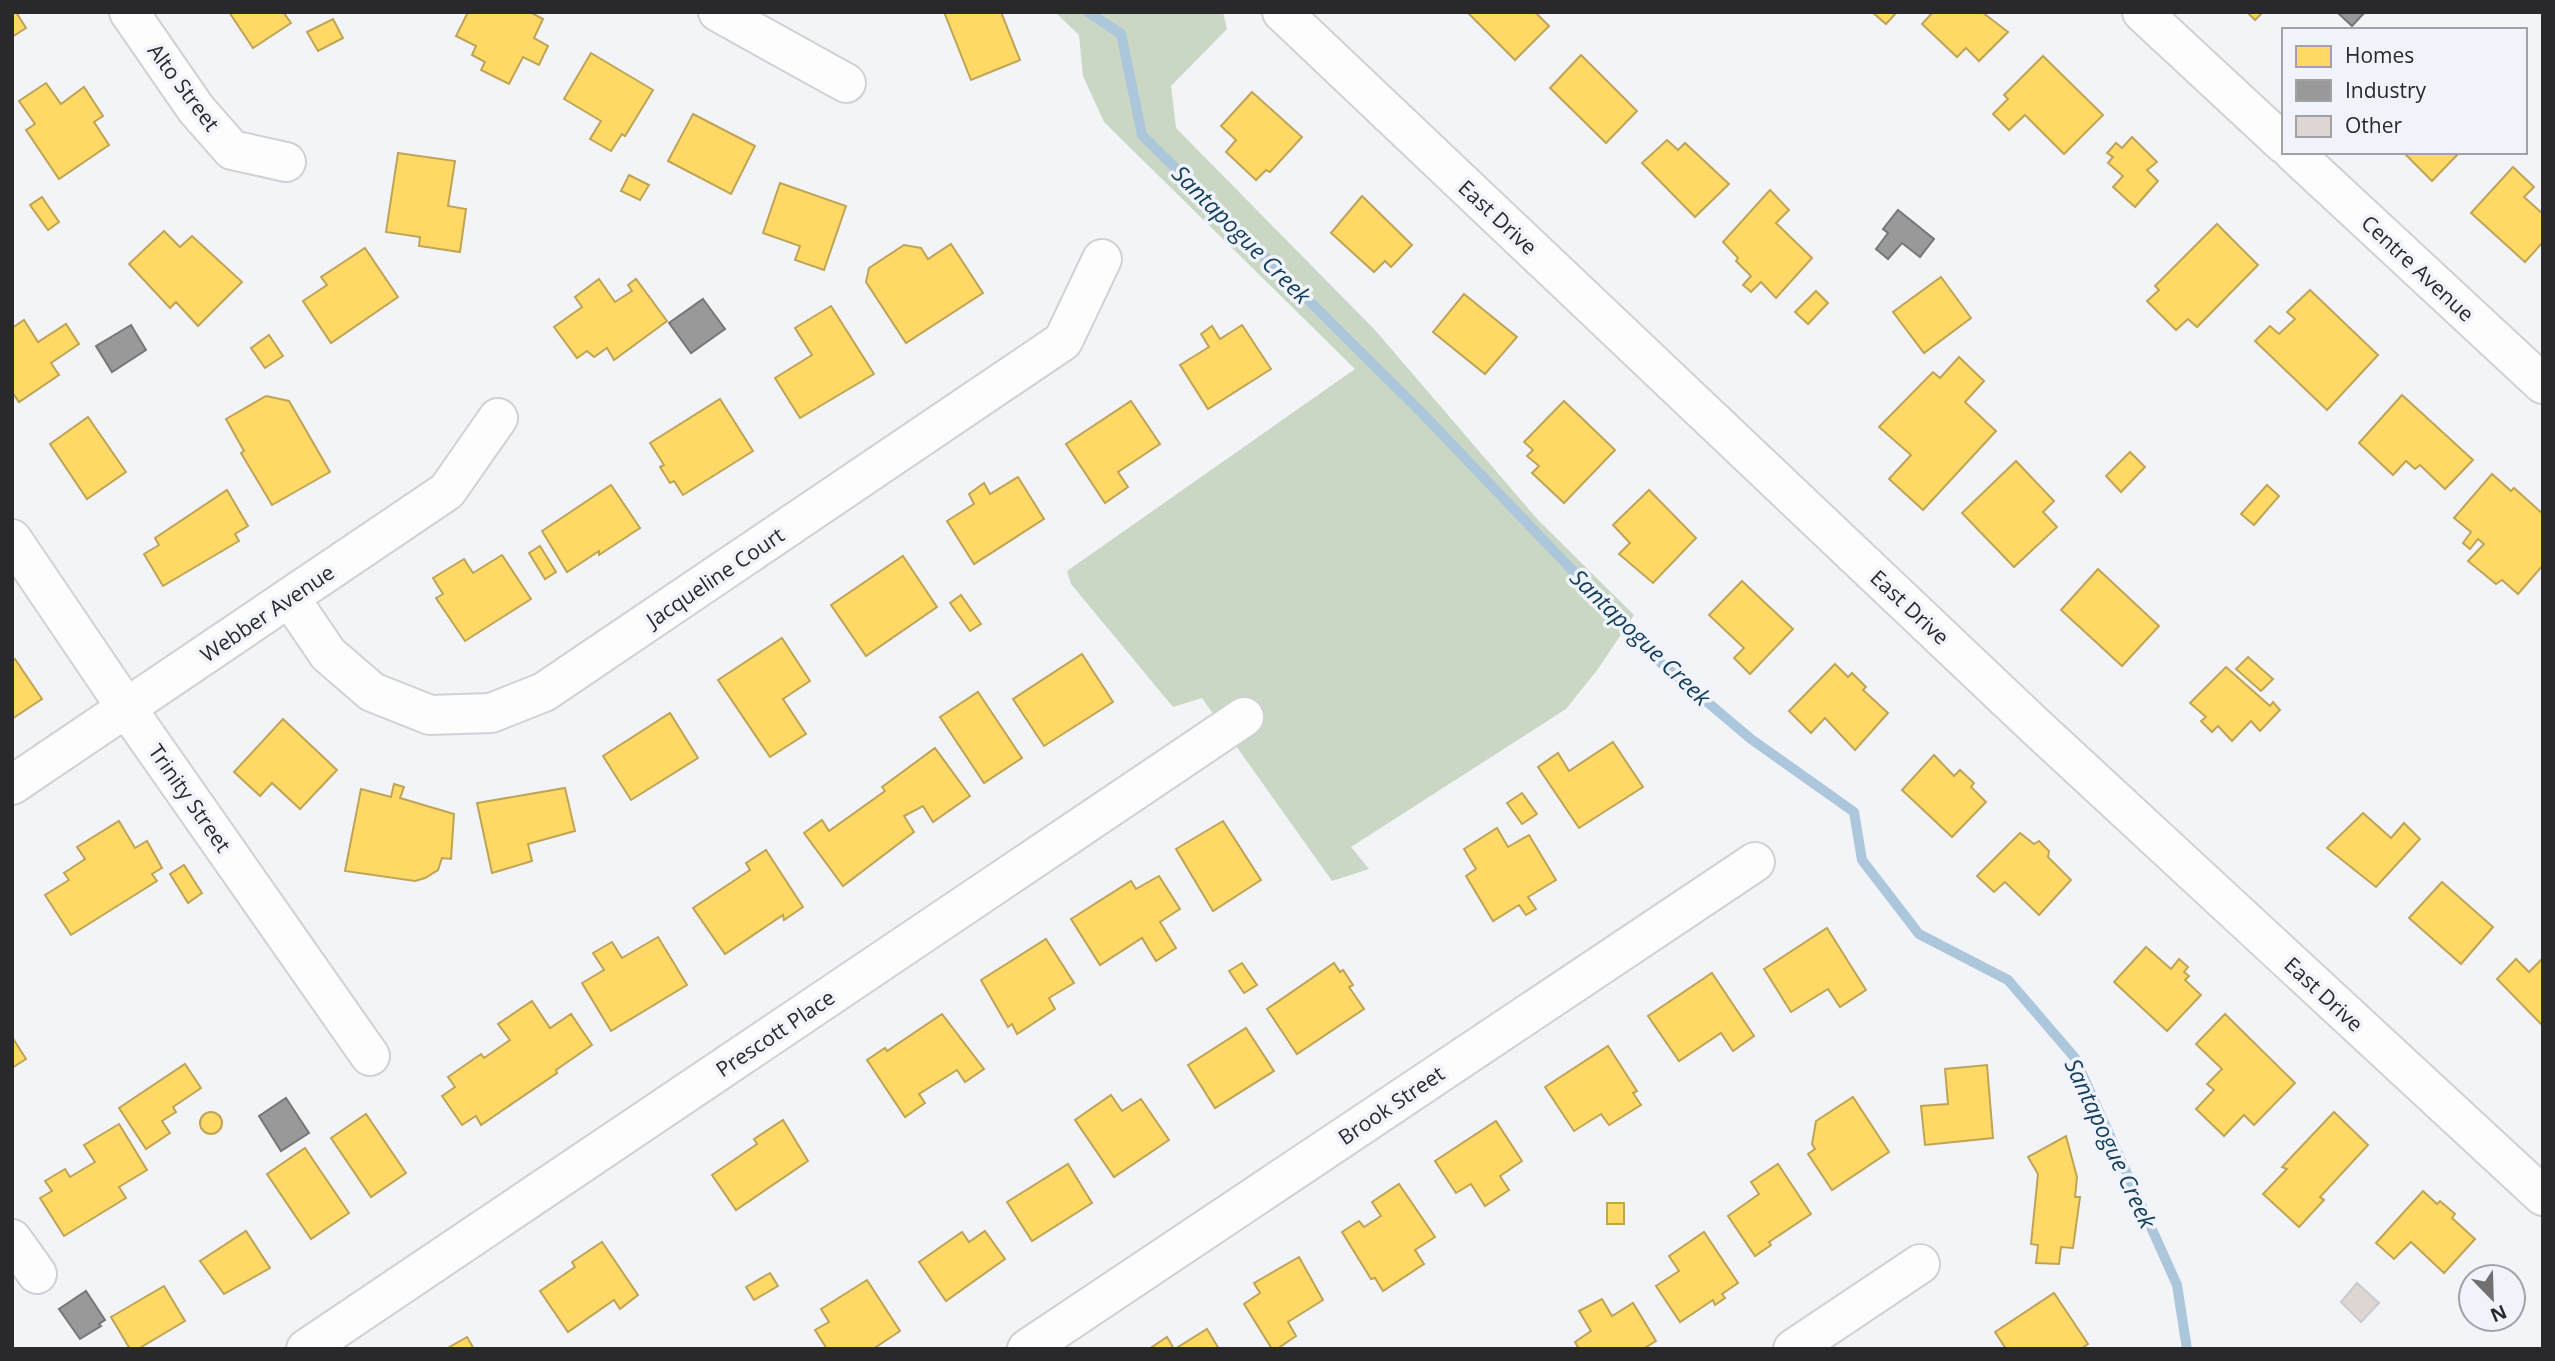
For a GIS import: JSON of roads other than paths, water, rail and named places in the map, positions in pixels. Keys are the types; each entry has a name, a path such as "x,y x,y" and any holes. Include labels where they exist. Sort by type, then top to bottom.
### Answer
{"street":[{"name":"Alto Street","path":"129,12 196,109 232,150 286,162"},
{"path":"719,12 846,83"},
{"name":"East Drive","path":"1282,12 2033,724 2543,1196"},
{"path":"2142,12 2282,142"},
{"name":"Centre Avenue","path":"2295,154 2543,384"},
{"name":"Jacqueline Court","path":"290,598 328,654 372,692 430,715 491,713 544,692 1063,341 1102,259"},
{"name":"Webber Avenue","path":"12,785 125,706 447,491 498,418"},
{"name":"Trinity Street","path":"12,539 125,706 370,1056"},
{"name":"Prescott Place","path":"306,1349 1244,717"},
{"name":"Brook Street","path":"1027,1349 1755,862"},
{"path":"12,1239 37,1274"},
{"path":"1793,1349 1920,1265"}],"waterway":[{"name":"Santapogue Creek","path":"1088,12 1121,34 1142,135 1421,412 1661,663 1751,739 1854,812 1862,860 1919,934 2008,980 2075,1058 2177,1285 2187,1349"}]}
